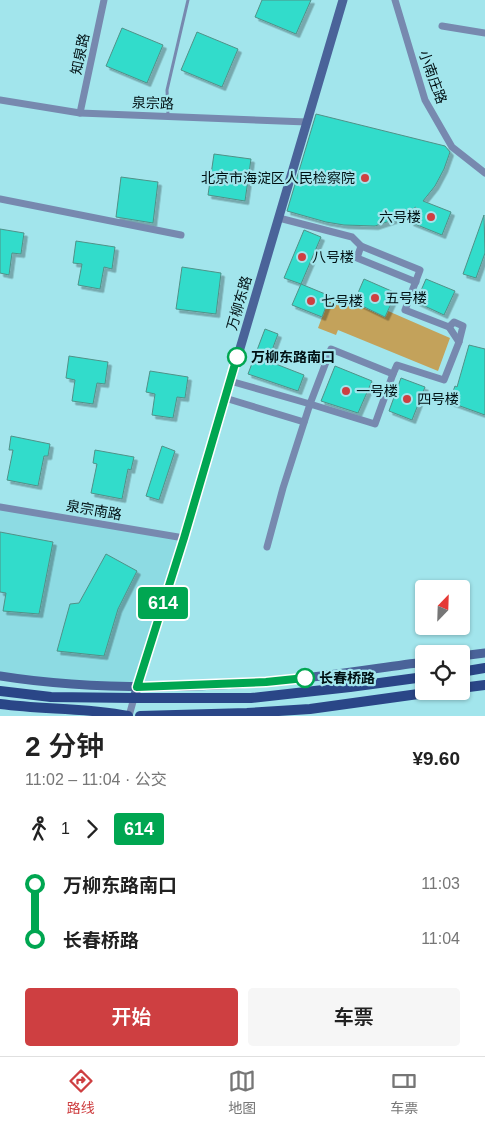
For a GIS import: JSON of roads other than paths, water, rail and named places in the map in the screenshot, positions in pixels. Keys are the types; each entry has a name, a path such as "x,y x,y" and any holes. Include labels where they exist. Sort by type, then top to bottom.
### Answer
{"main road":[{"path":"470,670 485,668"},
{"path":"0,691 51,697 251,698 415,678"},
{"path":"470,687 485,685"},
{"path":"140,716 310,709 415,694"},
{"path":"0,704 107,712 129,716"}],"street":[{"name":"知泉路","path":"80,112 104,0"},
{"name":"万柳东路","path":"134,698 184,538 343,0"},
{"name":"小南庄路","path":"395,0 425,100 452,147 485,173"},
{"path":"442,26 485,33"},
{"name":"泉宗路","path":"0,100 80,112 307,122"},
{"path":"0,199 181,235"},
{"path":"278,218 352,237 361,246 420,270 405,310 449,327 459,342"},
{"path":"361,246 356,258 416,282"},
{"path":"230,381 375,424 397,365 444,380 459,342 463,326 454,322 449,327"},
{"path":"267,547 304,422 331,349 393,374"},
{"path":"310,357 325,363"},
{"path":"225,398 304,422"},
{"name":"泉宗南路","path":"0,507 184,538"},
{"path":"470,655 485,653"},
{"path":"0,676 84,686 137,687 266,682 415,663"},
{"path":"325,675 350,687"},
{"path":"129,716 134,698"}],"lane":[{"path":"168,116 167,90 188,0"}],"place":[{"name":"北京市海淀区人民检察院","path":"365,178"},
{"name":"六号楼","path":"431,217"},
{"name":"八号楼","path":"302,257"},
{"name":"五号楼","path":"375,298"},
{"name":"七号楼","path":"311,301"},
{"name":"万柳东路南口","path":"237,357"},
{"name":"一号楼","path":"346,391"},
{"name":"四号楼","path":"407,399"},
{"name":"长春桥路","path":"305,678"}]}
